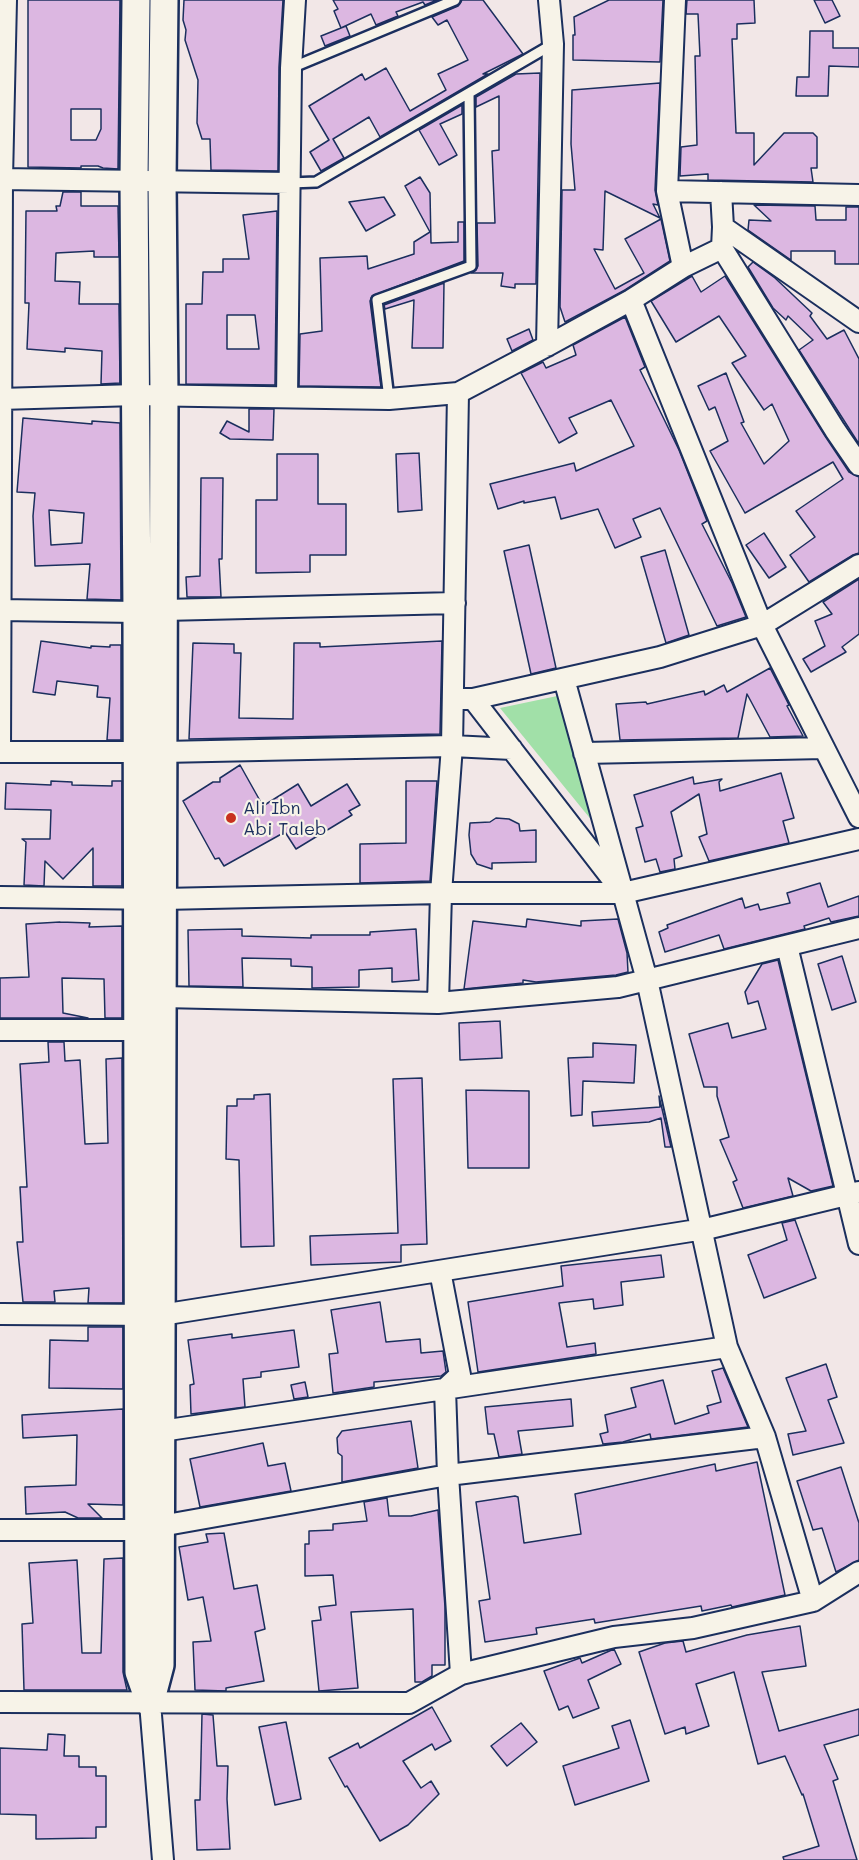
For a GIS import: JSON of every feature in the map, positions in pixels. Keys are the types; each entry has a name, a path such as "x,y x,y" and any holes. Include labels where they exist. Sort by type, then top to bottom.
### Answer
{"main road":[{"path":"136,0 134,180 137,612 150,751 149,1529 160,1665 150,1703"},
{"path":"150,751 164,610 162,181 164,0"},
{"path":"150,899 162,997 150,1030"}],"street":[{"path":"6,0 1,179 0,752 452,746 512,749"},
{"path":"287,397 291,68 295,0"},
{"path":"547,346 553,44 549,0"},
{"path":"675,0 667,190 683,267"},
{"path":"1,179 290,183"},
{"path":"667,190 859,195"},
{"path":"721,192 722,248 859,465"},
{"path":"723,227 859,322"},
{"path":"1,399 136,395 388,399 458,393 631,300 683,267 722,248"},
{"path":"631,300 762,625 859,817"},
{"path":"438,1003 441,893 452,746 458,393"},
{"path":"453,699 473,699 660,657 762,625 859,565"},
{"path":"0,610 137,612 455,603"},
{"path":"564,679 647,980 727,1347 765,1437 813,1601"},
{"path":"473,699 623,893"},
{"path":"584,753 824,748"},
{"path":"0,897 150,899 441,893 623,893 859,839"},
{"path":"162,997 438,1003 618,987 859,928"},
{"path":"787,946 853,1193 859,1244"},
{"path":"0,1030 150,1030"},
{"path":"0,1314 150,1314 701,1230 853,1193"},
{"path":"440,1271 460,1375 445,1389 448,1475 461,1674"},
{"path":"150,1432 727,1347"},
{"path":"0,1530 149,1529 448,1475 765,1437"},
{"path":"0,1702 409,1703 461,1674 614,1636 693,1628 813,1601 859,1572"},
{"path":"150,1703 163,1860"}],"lane":[{"path":"291,68 455,0"},
{"path":"290,183 316,183 553,44"},
{"path":"388,399 377,300 471,266 469,93"}],"green space":[{"path":"562,695 593,822 500,708"}],"building":[{"path":"28,0 120,0 118,169 98,166 28,167","holes":["71,109 101,109 101,129 96,140 71,140"]},
{"path":"184,0 283,0 279,67 278,171 211,170 210,139 202,139 197,123 198,80 185,40"},
{"path":"333,0 437,0 425,5 423,2 396,12 398,16 376,25 371,14 341,28 334,11 338,9"},
{"path":"462,0 483,0 523,54 483,74 488,74 380,137 369,117 333,139 344,158 321,171 310,152 329,140 309,106 362,74 365,80 386,68 410,111 446,90 438,74 468,60 447,20 438,25 432,17 458,6"},
{"path":"609,0 663,0 660,62 573,60 574,17"},
{"path":"687,0 754,0 755,23 737,24 737,39 732,39 736,133 754,133 754,165 784,133 813,133 817,137 817,168 811,168 813,182 708,180 708,174 680,176 681,147 697,145 695,56 700,56 698,14 686,14"},
{"path":"814,0 832,0 840,16 825,23"},
{"path":"346,26 350,36 325,46 321,36"},
{"path":"810,31 833,31 833,48 859,48 859,67 829,66 828,96 796,96 797,77 809,77"},
{"path":"540,73 536,284 515,284 515,288 501,286 503,273 471,273 478,266 477,223 495,223 492,151 499,150 499,96 476,107 476,97 516,74"},
{"path":"660,83 655,190 658,205 653,204 660,218 605,191 603,250 594,249 615,289 644,273 625,239 661,219 670,261 625,290 565,322 560,307 562,190 575,190 571,144 572,90"},
{"path":"462,105 462,114 440,124 457,155 439,165 419,130"},
{"path":"420,177 430,193 431,243 458,242 458,222 464,222 464,261 372,296 370,301 381,387 299,386 300,334 322,331 320,258 367,256 368,269 414,254 414,242 430,232 405,186"},
{"path":"63,192 81,192 81,206 118,206 119,257 94,257 94,251 56,253 55,281 80,282 79,304 119,304 120,383 101,384 102,351 65,348 65,352 27,349 29,303 25,303 26,211 57,211 56,206 60,206"},
{"path":"384,197 395,215 366,231 349,202"},
{"path":"754,205 815,206 816,220 846,220 846,207 859,207 859,264 835,264 835,251 791,251 791,260 748,230 749,220 771,221"},
{"path":"277,211 275,385 186,384 186,304 202,304 203,272 223,272 223,259 249,259 243,215","holes":["227,315 255,315 259,349 227,349"]},
{"path":"753,262 775,278 812,313 810,316 827,339 844,330 859,359 859,444 799,350 813,340 788,316 786,320 773,308 748,267"},
{"path":"692,276 701,292 725,276 849,472 859,477 859,553 809,582 790,555 815,537 796,511 843,479 833,462 745,513 710,451 728,441 715,407 709,410 698,386 726,373 744,422 741,423 764,464 789,441 772,404 764,410 732,363 746,356 719,316 676,342 651,301"},
{"path":"444,283 443,348 412,348 414,300 385,309 384,305"},
{"path":"625,317 645,367 640,370 679,450 707,521 702,524 732,583 746,617 717,626 660,508 633,519 641,537 615,548 598,509 561,519 555,497 524,503 524,501 498,509 490,484 574,463 576,471 634,446 611,400 569,418 577,433 559,443 521,373 543,362 546,368 576,355 573,345"},
{"path":"529,329 533,340 512,351 507,339"},
{"path":"249,409 274,409 273,440 230,439 220,433 227,421 249,432"},
{"path":"23,418 92,424 92,421 120,423 121,600 87,599 90,564 35,566 33,516 35,493 17,492","holes":["49,510 84,513 82,543 51,545"]},
{"path":"419,453 422,510 398,512 396,454"},
{"path":"277,454 318,454 318,504 346,504 346,555 310,555 310,572 256,573 256,500 277,500"},
{"path":"201,478 223,478 222,559 219,559 221,597 187,597 186,577 200,576"},
{"path":"764,533 786,567 769,578 746,545"},
{"path":"529,545 556,668 531,674 504,551"},
{"path":"665,550 689,635 666,643 641,557"},
{"path":"859,579 859,634 842,647 846,652 811,672 803,659 825,646 815,621 832,614 823,602"},
{"path":"41,641 91,648 91,646 121,645 121,740 107,740 110,698 97,697 98,686 57,681 55,695 33,692"},
{"path":"442,641 440,734 189,739 193,643 234,644 234,653 241,653 239,718 293,719 294,643 320,643 320,647"},
{"path":"770,668 803,736 770,737 747,694 738,738 620,740 616,704 646,702 647,704 704,691 705,695 724,685 727,692"},
{"name":"Ali Ibn Abi Taleb","path":"240,765 263,806 298,784 311,806 347,784 360,805 349,811 352,815 296,849 285,832 224,866 219,858 215,859 183,801 213,782 220,782 220,778"},
{"path":"781,773 794,818 783,821 789,843 709,861 699,837 707,834 699,794 671,812 682,856 674,859 675,869 660,872 656,859 645,862 636,828 643,826 634,795 693,777 694,784 722,779 719,782 720,791"},
{"path":"51,781 72,782 72,785 112,786 112,781 122,781 122,886 93,886 93,848 63,879 45,861 44,886 24,885 26,842 22,839 50,839 51,810 5,809 6,783 51,785"},
{"path":"406,781 437,781 430,881 360,883 360,844 406,843"},
{"path":"496,818 509,819 519,824 520,831 536,830 536,862 492,863 492,869 477,864 471,854 470,823 490,822"},
{"path":"820,883 828,907 859,896 859,916 831,922 829,918 804,926 805,929 724,949 719,935 665,952 659,932 668,928 667,925 742,898 745,908 758,904 760,910 790,903 787,893"},
{"path":"527,919 581,926 581,921 618,919 627,953 628,972 536,982 523,980 523,983 464,989 473,921 526,927"},
{"path":"90,923 89,927 122,926 122,1018 105,1018 104,979 62,978 63,1013 88,1018 0,1018 0,978 29,977 26,924"},
{"path":"242,929 242,936 311,938 311,935 370,935 370,932 416,929 419,980 392,982 392,968 359,970 359,987 312,988 312,967 291,966 291,959 242,958 243,987 189,986 188,930"},
{"path":"842,956 856,1002 832,1010 818,964"},
{"path":"778,960 833,1186 811,1191 788,1178 793,1196 743,1208 733,1182 737,1180 720,1140 729,1137 717,1096 717,1087 704,1087 689,1034 728,1023 732,1038 766,1029 758,1001 748,1004 745,992 762,964"},
{"path":"500,1021 502,1058 460,1060 459,1023"},
{"path":"48,1042 64,1042 65,1061 80,1060 85,1144 108,1143 106,1059 122,1058 123,1303 88,1303 89,1288 54,1291 55,1302 23,1302 17,1242 23,1242 20,1187 27,1187 20,1064 49,1062"},
{"path":"593,1043 636,1045 634,1083 583,1081 582,1115 571,1116 568,1058 593,1057"},
{"path":"422,1078 427,1244 401,1245 401,1262 311,1265 310,1236 398,1233 393,1079"},
{"path":"466,1090 529,1091 529,1168 468,1168"},
{"path":"270,1094 274,1246 241,1247 239,1160 226,1159 227,1106 237,1106 237,1099 254,1099 254,1095"},
{"path":"659,1096 671,1147 665,1147 661,1118 649,1122 593,1126 592,1112 660,1107"},
{"path":"795,1220 816,1278 764,1298 748,1255 787,1240 782,1223"},
{"path":"661,1255 664,1277 621,1282 623,1305 594,1309 593,1299 559,1303 567,1347 595,1343 596,1354 478,1372 468,1302 563,1286 561,1266"},
{"path":"380,1302 386,1342 420,1339 421,1353 443,1351 446,1372 441,1376 374,1382 374,1387 333,1393 329,1354 338,1353 331,1310"},
{"path":"88,1327 123,1327 123,1389 49,1388 50,1340 88,1341"},
{"path":"294,1330 299,1367 261,1372 261,1377 243,1379 245,1407 191,1414 190,1385 194,1384 188,1340 232,1334 232,1338"},
{"path":"826,1364 837,1397 828,1400 844,1443 793,1455 788,1434 806,1431 786,1378"},
{"path":"723,1368 748,1427 651,1439 650,1434 623,1442 603,1444 600,1434 608,1432 605,1415 636,1407 631,1388 663,1380 675,1424 709,1413 707,1406 721,1402 712,1371"},
{"path":"305,1382 308,1397 294,1399 291,1385"},
{"path":"571,1399 573,1426 518,1431 522,1454 499,1457 494,1434 488,1434 485,1407"},
{"path":"123,1409 123,1505 88,1504 102,1518 78,1518 65,1512 26,1514 25,1487 76,1485 77,1435 23,1438 22,1415"},
{"path":"411,1421 418,1468 342,1482 342,1456 338,1453 337,1438 342,1431"},
{"path":"263,1443 268,1466 285,1463 291,1491 200,1507 190,1459"},
{"path":"757,1462 785,1595 702,1611 701,1606 595,1623 594,1619 536,1628 537,1634 485,1642 479,1601 490,1599 476,1502 518,1497 524,1543 581,1534 575,1494 715,1464 716,1471"},
{"path":"841,1467 859,1523 859,1560 836,1572 822,1528 813,1530 797,1481"},
{"path":"387,1498 389,1516 411,1516 438,1510 445,1607 445,1665 432,1665 432,1676 422,1682 415,1682 413,1609 351,1612 358,1688 319,1691 312,1621 321,1620 319,1607 336,1605 333,1575 305,1576 305,1544 309,1544 309,1531 333,1530 333,1524 367,1521 364,1502"},
{"path":"224,1533 234,1589 257,1585 265,1629 255,1632 264,1681 226,1688 226,1691 195,1690 193,1642 211,1641 203,1597 188,1600 179,1547 208,1542 206,1534"},
{"path":"123,1558 123,1672 127,1690 24,1690 22,1624 33,1623 29,1563 77,1560 82,1653 101,1653 104,1559"},
{"path":"800,1626 806,1666 762,1672 779,1731 859,1709 859,1735 824,1745 838,1779 833,1781 857,1860 784,1860 783,1857 819,1846 803,1794 785,1756 758,1764 734,1672 696,1684 709,1726 686,1734 685,1727 665,1734 639,1652 665,1643 683,1641 686,1652 747,1635"},
{"path":"614,1649 621,1664 588,1680 599,1708 573,1718 568,1706 559,1710 544,1671 580,1658 582,1663"},
{"path":"432,1707 451,1741 435,1750 432,1744 403,1761 421,1788 431,1781 439,1794 408,1825 380,1841 329,1758 358,1743 360,1748"},
{"path":"202,1714 213,1715 217,1766 228,1766 230,1849 197,1850 195,1800 200,1800"},
{"path":"630,1720 649,1781 575,1805 563,1766 619,1748 612,1726"},
{"path":"286,1722 301,1799 275,1805 259,1727"},
{"path":"521,1723 537,1742 507,1766 491,1746"},
{"path":"48,1734 65,1735 64,1756 79,1756 79,1767 96,1767 96,1776 106,1776 106,1827 96,1827 96,1838 36,1839 36,1815 0,1814 0,1748 47,1750"}],"place":[{"name":"Ali Ibn Abi Taleb","path":"231,818"}]}
